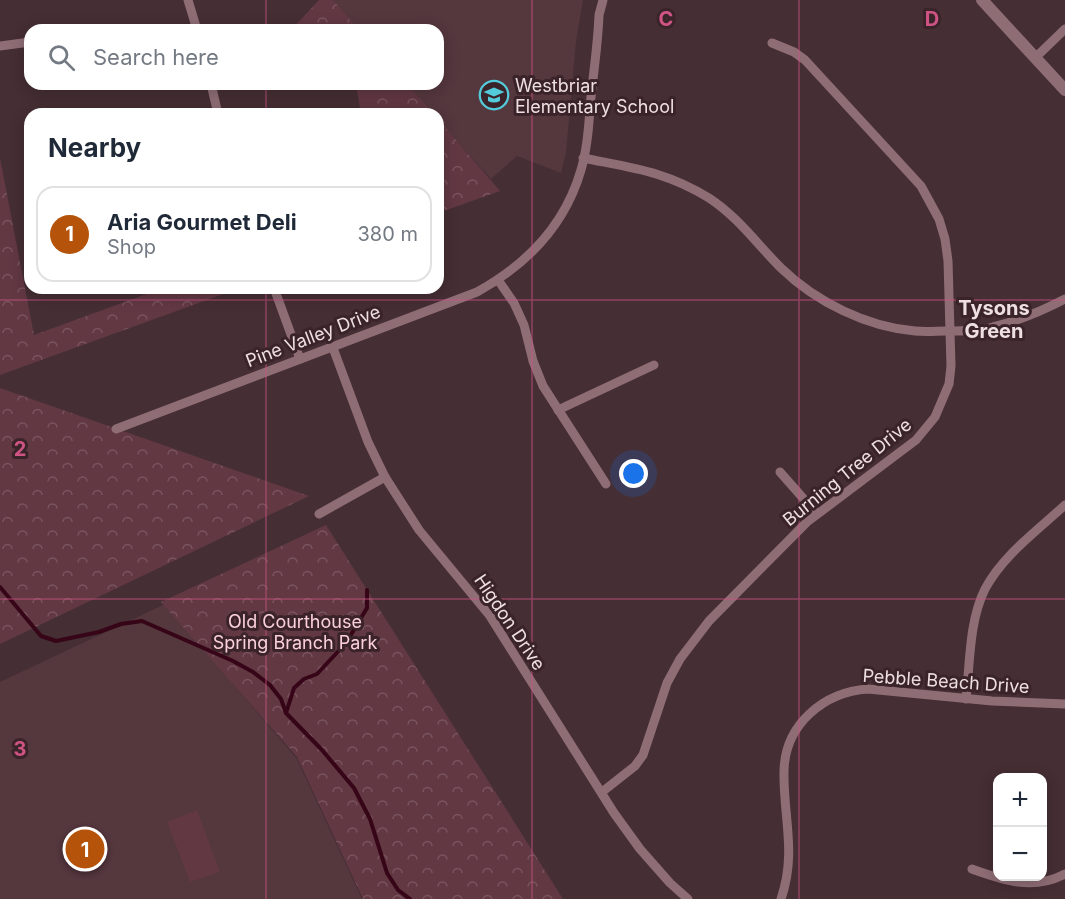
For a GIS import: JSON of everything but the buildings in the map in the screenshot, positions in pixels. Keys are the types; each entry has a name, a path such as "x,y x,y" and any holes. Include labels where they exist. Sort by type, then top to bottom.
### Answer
{"street":[{"path":"188,0 194,24"},
{"name":"Pine Valley Drive","path":"116,429 477,292 518,266 550,233 573,192 588,135 599,15 603,0"},
{"path":"982,0 1065,90"},
{"path":"1035,58 1065,29"},
{"path":"0,46 24,43"},
{"name":"Burning Tree Drive","path":"602,792 635,766 643,754 667,683 693,639 817,514 916,440 935,417 948,384 951,366 945,239 932,202 921,186 806,60 772,43"},
{"path":"212,90 217,108"},
{"path":"583,158 645,170 689,187 732,216 781,268 800,284 845,311 866,319 915,331 975,331 1000,325 1065,299"},
{"path":"498,280 514,303 524,324 533,362 540,378 606,484"},
{"path":"276,294 300,359"},
{"name":"Higdon Drive","path":"333,348 368,442 385,477 419,530 490,616 614,813 640,849 670,883 688,899"},
{"path":"558,410 654,365"},
{"path":"780,472 817,514"},
{"path":"319,514 385,477"},
{"path":"966,699 974,626 985,589 1011,555 1065,505"},
{"name":"Pebble Beach Drive","path":"781,899 789,866 790,844 784,770 786,755 799,726 811,711 830,698 853,690 868,689 966,699 1065,704"},
{"path":"972,869 1007,881 1021,883 1045,882 1065,874"}],"shaded area":[{"name":"Westbriar Elementary School","path":"331,0 583,0 576,41 566,153 561,173 517,156 491,179 444,127 444,108 428,108 411,90 444,90 444,24 353,24"},
{"path":"165,604 297,759 362,899 0,899 0,682"}],"green space":[{"path":"319,0 333,0 354,24 297,24"},
{"path":"357,90 412,90 429,108 360,108"},
{"path":"444,126 500,191 444,211"},
{"path":"0,158 24,283 24,294 26,294 34,335 147,294 223,294 0,375"},
{"path":"0,388 309,496 0,644"},
{"name":"Old Courthouse Spring Branch Park","path":"326,525 563,899 363,899 297,757 161,602"},
{"path":"197,810 220,872 190,882 167,822"}],"waterway":[{"path":"0,587 41,636 56,641 99,632 121,624 142,621 253,672 270,685 281,699 286,713 322,750 354,788 370,819 387,873 398,890 410,899"},
{"path":"286,713 294,688 304,679 317,674 346,643 367,608 367,590"}],"place":[{"name":"Westbriar Elementary School","path":"494,95"},
{"name":"Aria Gourmet Deli","path":"85,849"}],"district":[{"name":"Tysons Green","path":"994,320"}]}
